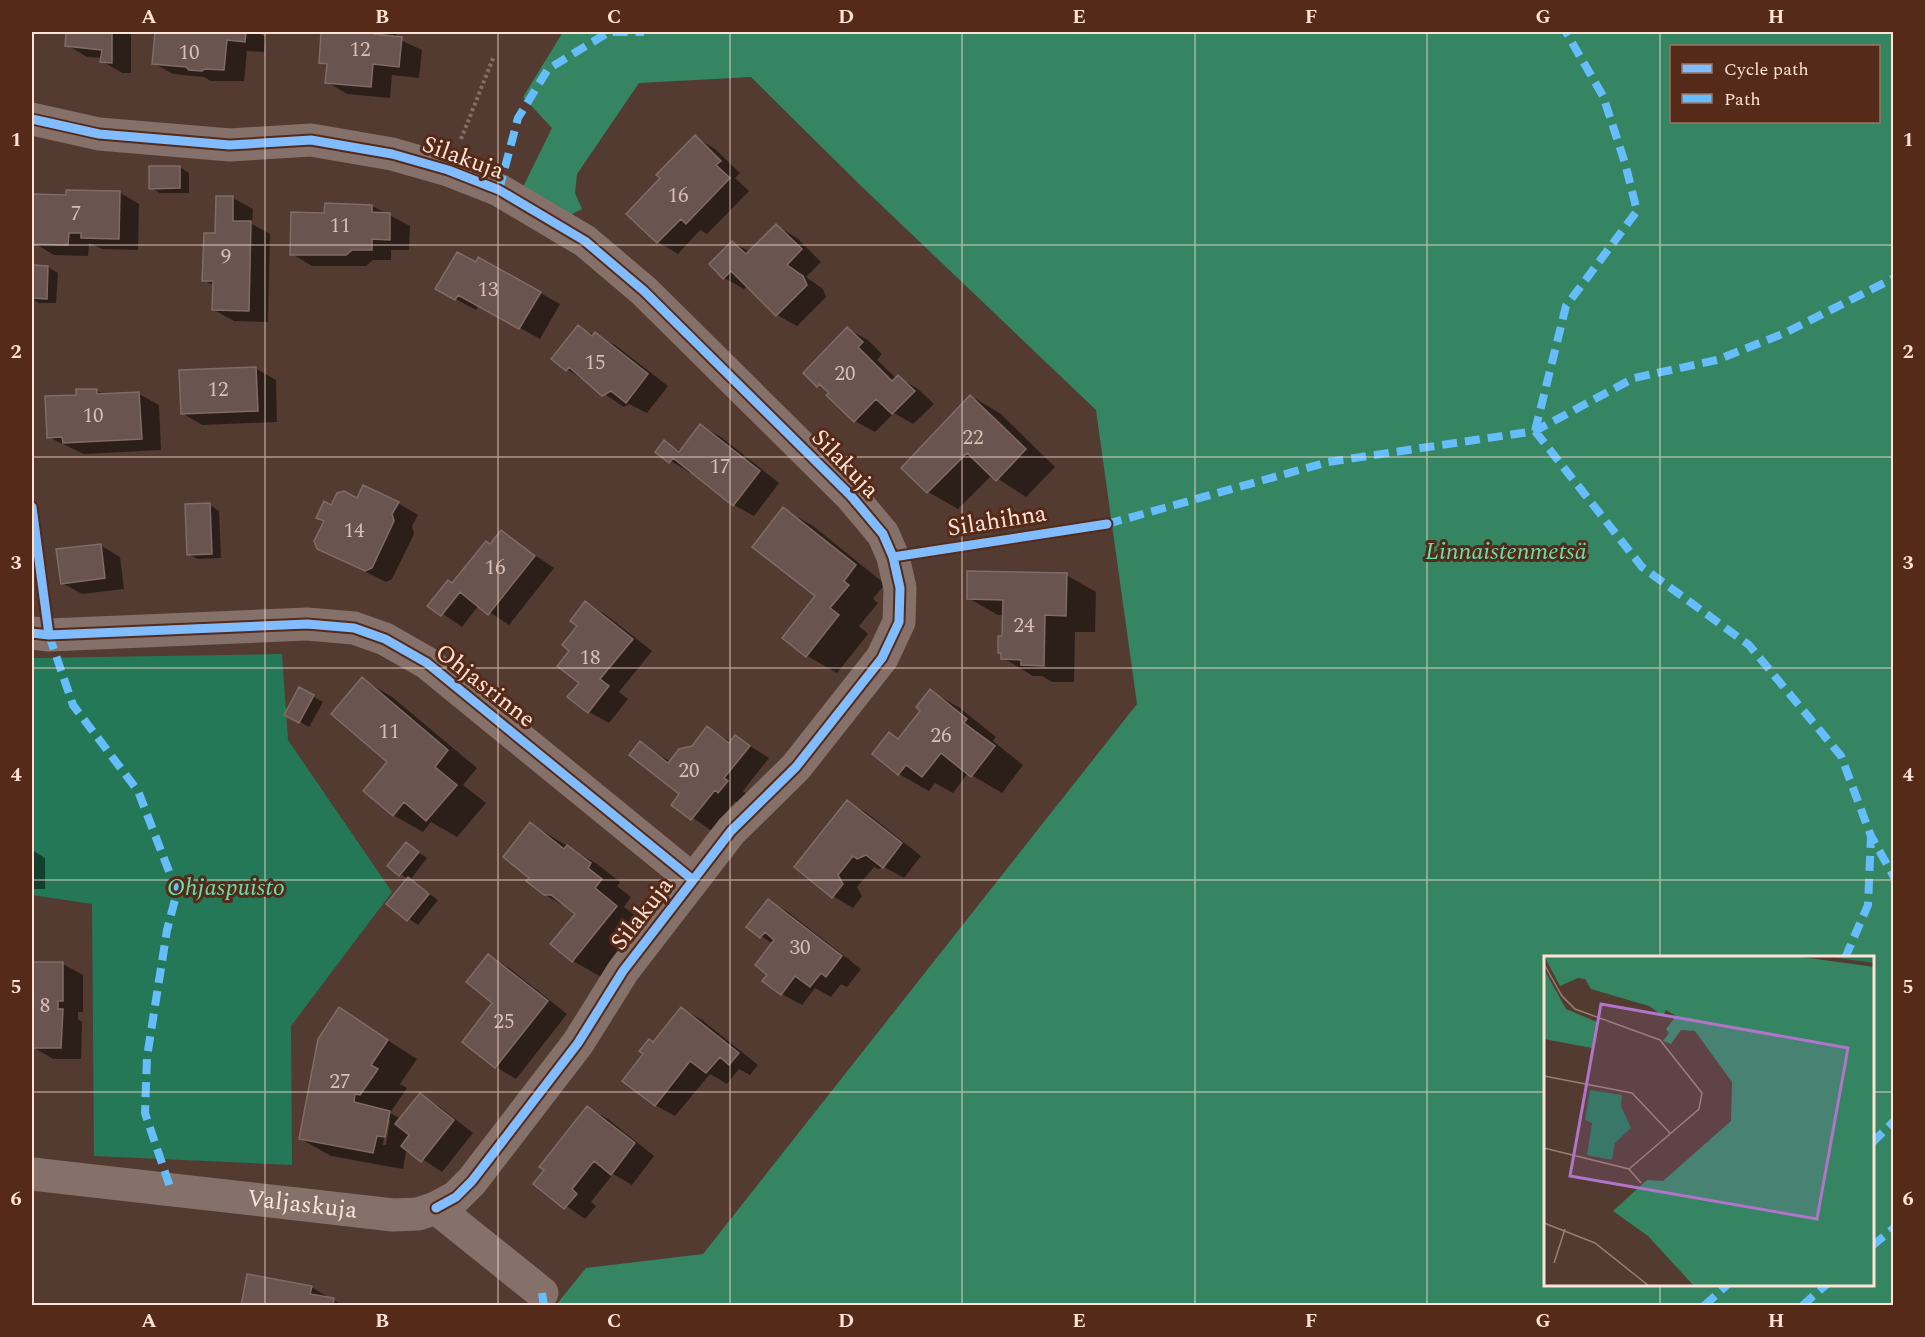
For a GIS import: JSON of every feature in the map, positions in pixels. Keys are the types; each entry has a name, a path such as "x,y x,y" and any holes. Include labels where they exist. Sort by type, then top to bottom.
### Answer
{"street":[{"name":"Silakuja","path":"32,119 99,134 218,144 245,146 311,140 392,154 448,170 499,190 585,241 635,284 851,496 883,534 893,557 900,588 899,622 882,658 796,767 731,831 623,971 578,1043 472,1181 456,1197 436,1208"},
{"name":"Ohjasrinne","path":"32,633 50,635 308,624 354,628 385,639 427,663 693,880"},
{"name":"Valjaskuja","path":"32,1174 393,1215 418,1214 436,1208"},
{"path":"436,1208 542,1293"}],"path":[{"path":"448,170 494,56"}],"green space":[{"name":"Linnaistenmetsä","path":"563,32 1893,32 1893,1305 556,1305 586,1268 703,1254 1137,704 1096,410 858,183 751,77 639,83 577,174 575,193 582,209 570,215 521,191 552,128 523,97"},
{"name":"Ohjaspuisto","path":"282,654 288,740 392,892 291,1026 292,1165 94,1156 92,904 32,895 34,658"}],"building":[{"path":"66,32 112,32 112,63 100,62 102,50 65,46"},
{"path":"155,32 246,32 245,42 227,40 224,70 205,69 202,71 152,64"},
{"path":"376,32 375,34 402,37 399,67 373,64 371,87 325,83 327,64 319,63 321,33"},
{"path":"695,135 721,161 716,165 730,178 686,224 681,219 657,243 626,214 660,178 656,175"},
{"path":"149,166 180,166 180,188 149,189"},
{"path":"66,190 120,191 119,239 81,238 81,233 69,233 68,245 32,244 33,194 66,195"},
{"path":"216,196 233,196 233,221 251,221 249,311 212,310 213,281 202,281 204,233 215,233"},
{"path":"325,203 372,205 372,212 390,213 390,240 372,239 372,250 352,250 346,255 290,255 291,212 324,213"},
{"path":"776,224 802,249 787,265 803,276 807,285 776,316 731,271 723,279 709,264 732,241 746,254"},
{"path":"457,252 476,262 478,257 541,292 519,329 458,295 455,300 435,289"},
{"path":"32,265 48,266 47,299 32,298"},
{"path":"578,325 592,336 595,332 648,374 626,403 611,391 602,396 569,367 566,371 551,359"},
{"path":"847,327 863,342 858,347 892,381 898,375 915,391 892,414 876,399 854,422 826,395 829,393 819,384 817,387 803,373"},
{"path":"256,367 258,411 181,414 179,370"},
{"path":"76,389 97,389 97,394 139,392 142,439 63,443 62,437 47,438 45,396 76,395"},
{"path":"970,395 1026,449 996,481 967,453 927,493 901,468"},
{"path":"700,424 760,471 733,506 673,458 669,463 655,452 664,440 679,452"},
{"path":"363,485 399,502 392,514 394,521 372,568 365,571 317,549 314,541 324,521 316,518 324,501 331,505 337,493 344,491 357,498"},
{"path":"210,503 212,554 187,555 185,504"},
{"path":"783,507 856,565 844,581 849,585 830,608 839,615 806,657 782,638 815,596 752,547"},
{"path":"501,530 535,556 488,615 460,592 441,616 427,606 448,580 452,583 486,541 490,544"},
{"path":"101,544 105,578 61,584 56,549"},
{"path":"967,571 1067,573 1066,616 1045,615 1044,666 1021,665 1021,660 1001,659 1001,653 998,653 998,636 1002,636 1003,600 967,599"},
{"path":"585,601 633,639 600,679 609,686 588,713 567,697 579,683 557,666 569,651 562,645 577,626 570,621"},
{"path":"362,677 448,750 435,767 457,785 426,821 404,802 393,816 363,791 387,762 331,714"},
{"path":"299,687 314,695 299,723 284,715"},
{"path":"930,689 967,719 964,723 995,746 971,777 941,753 922,777 906,765 898,775 872,754 889,732 898,739 920,711 916,707"},
{"path":"707,726 729,743 735,735 750,746 724,778 728,781 718,793 715,790 691,820 671,805 679,794 629,755 640,741 668,763 679,749 692,746"},
{"path":"847,800 902,843 883,868 866,855 857,859 853,856 838,875 843,884 832,898 794,867"},
{"path":"530,822 564,849 567,845 591,863 588,868 602,879 595,888 617,906 572,962 550,944 575,914 551,895 544,895 526,881 529,878 503,857"},
{"path":"406,842 419,852 399,876 387,866"},
{"path":"408,877 429,894 407,921 386,904"},
{"path":"768,899 842,956 826,977 821,973 810,987 795,976 781,995 762,981 767,975 755,965 774,940 765,932 760,938 746,927"},
{"path":"488,954 548,1001 495,1068 462,1042 492,1003 466,982"},
{"path":"32,962 63,962 63,1001 58,1001 58,1009 63,1009 61,1048 32,1048"},
{"path":"339,1007 388,1040 371,1065 378,1069 360,1095 355,1094 354,1102 390,1111 385,1137 377,1136 373,1153 299,1139 318,1039"},
{"path":"681,1007 739,1053 729,1065 720,1057 706,1073 690,1061 655,1106 622,1081 643,1054 639,1051 649,1039 653,1042"},
{"path":"420,1093 454,1120 421,1162 401,1146 409,1135 395,1124"},
{"path":"587,1106 635,1143 611,1175 594,1161 572,1189 577,1194 564,1209 533,1184 544,1170 539,1167"},
{"path":"247,1274 312,1286 310,1294 334,1298 333,1306 241,1306"}],"marked path":[{"path":"499,190 518,118 548,69 609,32 644,32"},
{"path":"1535,431 1566,306 1637,211 1625,163 1603,96 1566,32"},
{"path":"1107,524 1328,462 1535,431 1634,378 1717,360 1785,333 1894,278"},
{"path":"1535,431 1642,567 1749,645 1841,756 1871,836 1894,877"},
{"path":"49,635 73,705 138,791 177,892 167,930 147,1057 145,1113 171,1190"},
{"path":"1846,956 1868,905 1871,836"},
{"path":"1874,1141 1894,1121"},
{"path":"1874,1244 1894,1228"},
{"path":"1704,1306 1726,1286"},
{"path":"1802,1306 1825,1286"},
{"path":"542,1293 544,1306"}],"cycle path":[{"path":"32,119 99,134 230,145 311,140 392,154 448,170 499,190 585,241 644,291 851,496 883,534 893,557 900,588 899,622 882,658 796,767 731,831 623,971 578,1043 472,1181 456,1197 436,1208"},
{"path":"32,507 49,635"},
{"name":"Silahihna","path":"893,557 1107,524"},
{"path":"32,633 49,635 307,624 354,628 385,639 427,663 693,880"}]}
